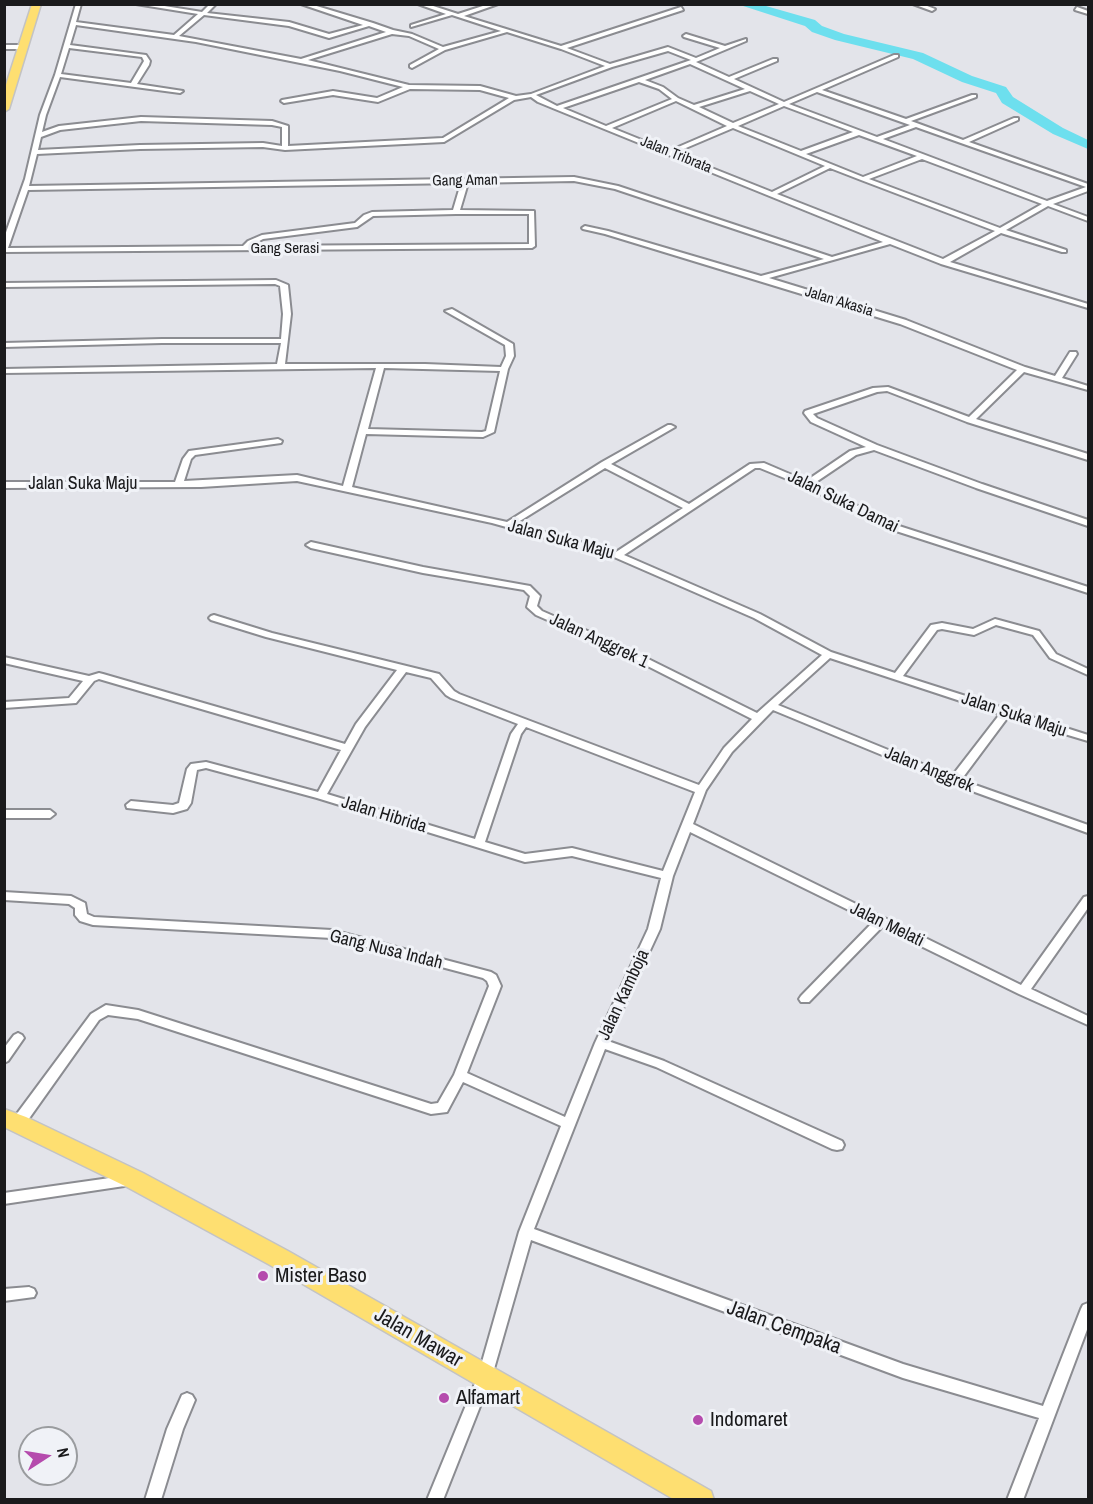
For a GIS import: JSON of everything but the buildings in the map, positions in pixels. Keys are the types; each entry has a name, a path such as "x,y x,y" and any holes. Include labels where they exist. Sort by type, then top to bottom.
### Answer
{"main road":[{"path":"4,109 37,4"},
{"name":"Jalan Mawar","path":"11,1120 135,1180 279,1258 701,1500"}],"street":[{"path":"4,250 26,188 37,136 79,4"},
{"path":"138,4 254,21 291,24 329,36 371,24"},
{"path":"175,37 214,4"},
{"path":"303,4 392,32 410,35 443,49"},
{"path":"420,4 563,48 610,66"},
{"path":"412,26 496,4"},
{"path":"915,4 933,9"},
{"path":"563,48 681,9"},
{"path":"1077,9 1089,13"},
{"path":"73,22 175,37 302,61 409,87 480,88 516,98"},
{"path":"412,66 443,49 506,31"},
{"path":"302,61 392,32"},
{"path":"686,36 725,48"},
{"path":"557,108 693,61 744,40"},
{"path":"4,47 24,46"},
{"path":"66,46 145,57 146,65 133,85"},
{"path":"34,152 140,147 263,145 285,147 444,140 516,98 531,96 610,66 670,49 729,80 786,105 1089,219"},
{"path":"671,152 786,105 896,56"},
{"path":"729,80 775,60"},
{"path":"58,75 180,91"},
{"path":"638,79 733,126 863,179 999,230 1064,251"},
{"path":"284,101 333,93 378,100 409,87"},
{"path":"694,107 751,89"},
{"path":"818,90 1089,187"},
{"name":"Jalan Tribrata","path":"531,96 890,242 1089,306"},
{"path":"906,121 974,96"},
{"path":"606,128 676,99"},
{"path":"37,136 59,128 141,119 272,123 285,126 285,147"},
{"path":"963,142 1016,119"},
{"path":"878,139 916,125"},
{"path":"802,153 860,132"},
{"path":"863,179 921,157"},
{"path":"773,194 831,165"},
{"name":"Gang Aman","path":"26,188 574,179 595,182 722,221 832,259"},
{"path":"244,249 250,242 262,237 357,225 366,216 372,214 456,212 456,205 465,181"},
{"path":"944,261 1049,203 1089,187"},
{"name":"Gang Serasi","path":"4,250 527,248 532,246 532,212 456,212"},
{"name":"Jalan Akasia","path":"585,228 606,232 762,278 903,322 1022,369 1089,388"},
{"path":"762,278 890,242"},
{"path":"4,285 281,283 285,285 285,341 281,366"},
{"path":"362,431 489,433 504,369 510,356 509,344 449,311"},
{"path":"4,345 285,341"},
{"path":"1057,379 1073,354"},
{"path":"4,371 281,366 504,369"},
{"path":"347,488 381,366"},
{"path":"970,420 1022,369"},
{"path":"1089,457 970,420 888,389 876,390 808,413 814,420 874,447 1089,523"},
{"path":"507,525 604,464 671,428"},
{"path":"180,484 187,459 192,453 278,441"},
{"path":"807,484 854,453 874,447"},
{"path":"604,464 689,507"},
{"name":"Jalan Suka Damai","path":"617,555 754,465 770,467 920,538 1089,590"},
{"name":"Jalan Suka Maju","path":"4,484 180,484 297,478 507,525 617,555 757,616 828,654 1089,738"},
{"name":"Jalan Anggrek 1","path":"311,545 423,570 527,588 535,596 532,607 539,613 621,649 758,718"},
{"path":"214,618 269,635 435,676 450,693 702,790"},
{"path":"898,676 934,627 942,626 974,632 995,622 1036,633 1053,656 1089,672"},
{"name":"Jalan Kamboja","path":"435,1500 485,1376 526,1232 601,1043 654,928 667,876 702,790 728,750 758,718 828,654"},
{"path":"4,660 90,679 99,676 114,679 347,748"},
{"path":"321,796 360,726 403,669"},
{"path":"4,705 67,702 77,697 90,679"},
{"name":"Jalan Anggrek","path":"772,706 954,781 1089,829"},
{"path":"954,781 1006,713"},
{"path":"478,843 516,734 524,723"},
{"name":"Jalan Hibrida","path":"131,805 173,809 183,806 186,803 192,769 200,765 321,796 525,858 572,852 667,876"},
{"path":"4,814 50,814"},
{"name":"Jalan Melati","path":"687,826 880,922 1089,1021"},
{"name":"Gang Nusa Indah","path":"4,896 71,900 81,906 81,915 84,918 93,921 332,934 487,975 494,982 493,992 460,1075 442,1108 430,1109 138,1016 106,1010 95,1017 11,1120"},
{"path":"1023,991 1089,900"},
{"path":"805,999 880,922"},
{"path":"4,1058 18,1038"},
{"path":"601,1043 660,1064 837,1145"},
{"path":"460,1075 569,1124"},
{"path":"4,1199 135,1180"},
{"name":"Jalan Cempaka","path":"526,1232 903,1371 1047,1414"},
{"path":"4,1295 29,1293"},
{"path":"1015,1500 1089,1309"},
{"path":"153,1500 187,1400"}],"waterway":[{"path":"743,4 810,23 817,29 840,37 918,56 967,79 1001,90 1007,100 1058,131 1088,145"}],"place":[{"name":"Mister Baso","path":"263,1276"},
{"name":"Alfamart","path":"444,1398"},
{"name":"Indomaret","path":"698,1420"}]}
